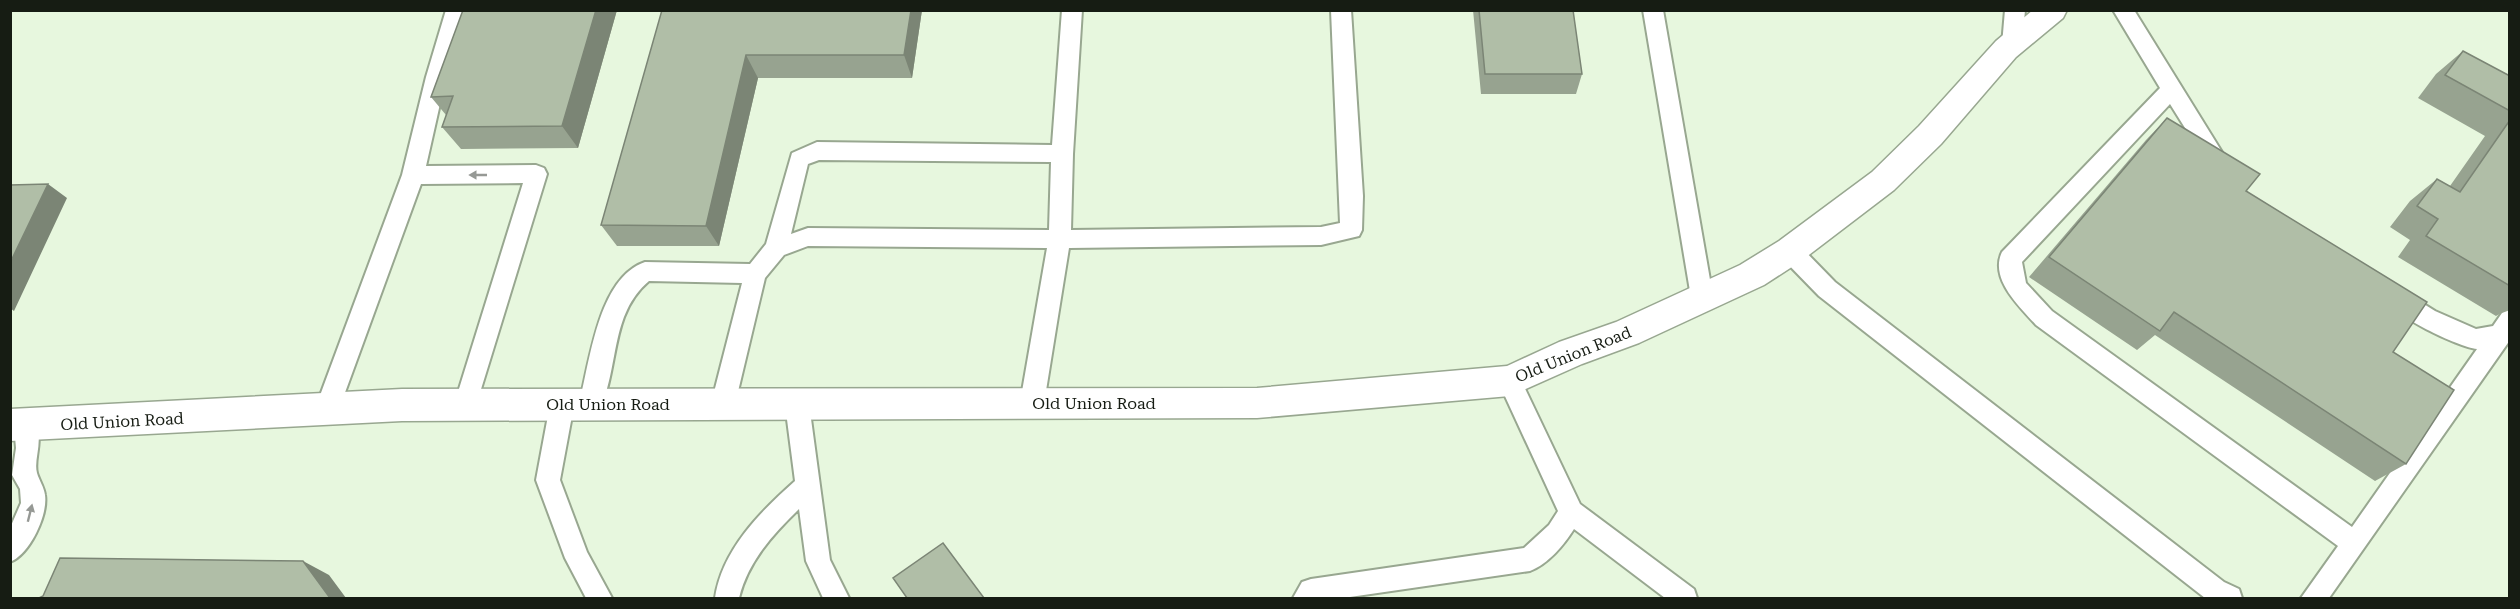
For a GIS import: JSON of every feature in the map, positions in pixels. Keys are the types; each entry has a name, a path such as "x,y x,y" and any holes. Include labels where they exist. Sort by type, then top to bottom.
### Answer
{"street":[{"name":"Old Union Road","path":"18,426 327,409 466,405 1257,403 1510,381 1571,353 1627,333 1752,275 1790,251 1883,181 1930,135 2012,45 2053,10"}],"lane":[{"path":"327,409 413,175 436,78 456,10"},
{"path":"1032,403 1060,239 1062,154 1072,10"},
{"path":"776,248 808,237 1060,239 1321,236 1351,230 1352,196 1341,10"},
{"path":"1653,10 1702,297"},
{"path":"2012,45 2015,10"},
{"path":"2123,10 2218,163 2233,181"},
{"path":"2172,89 2027,238 2010,259 2016,287 2044,318 2355,544"},
{"path":"723,404 755,274 776,248 799,159 818,151 1062,154"},
{"path":"413,175 536,174 466,405"},
{"path":"1790,251 1827,289 2215,591 2229,598"},
{"path":"600,598 577,558 548,480 576,405 625,288 645,271 755,274"},
{"path":"2376,286 2427,318 2475,339 2505,328"},
{"path":"2314,598 2355,544 2505,328"},
{"path":"1510,381 1570,512 1685,598"},
{"path":"797,404 818,561 836,598"},
{"path":"10,550 30,521 34,494 31,482 17,478 28,448 18,426"},
{"path":"727,598 740,564 756,537 771,518 808,485"},
{"path":"1305,598 1311,591 1530,559 1558,533 1570,512"}],"building":[{"path":"463,10 596,10 562,126 442,127 453,96 431,97"},
{"path":"662,10 911,10 904,55 746,55 706,226 601,225"},
{"path":"1479,10 1573,10 1582,74 1485,74"},
{"path":"2463,51 2510,76 2510,111 2445,75"},
{"path":"2167,118 2260,174 2246,191 2427,302 2393,352 2454,390 2406,464 2174,312 2160,331 2049,257"},
{"path":"2510,120 2510,286 2426,236 2438,219 2417,206 2437,179 2460,192"},
{"path":"48,184 10,263 10,185"},
{"path":"943,543 984,598 907,598 893,578"},
{"path":"60,558 303,561 330,598 39,598 43,596"}]}
